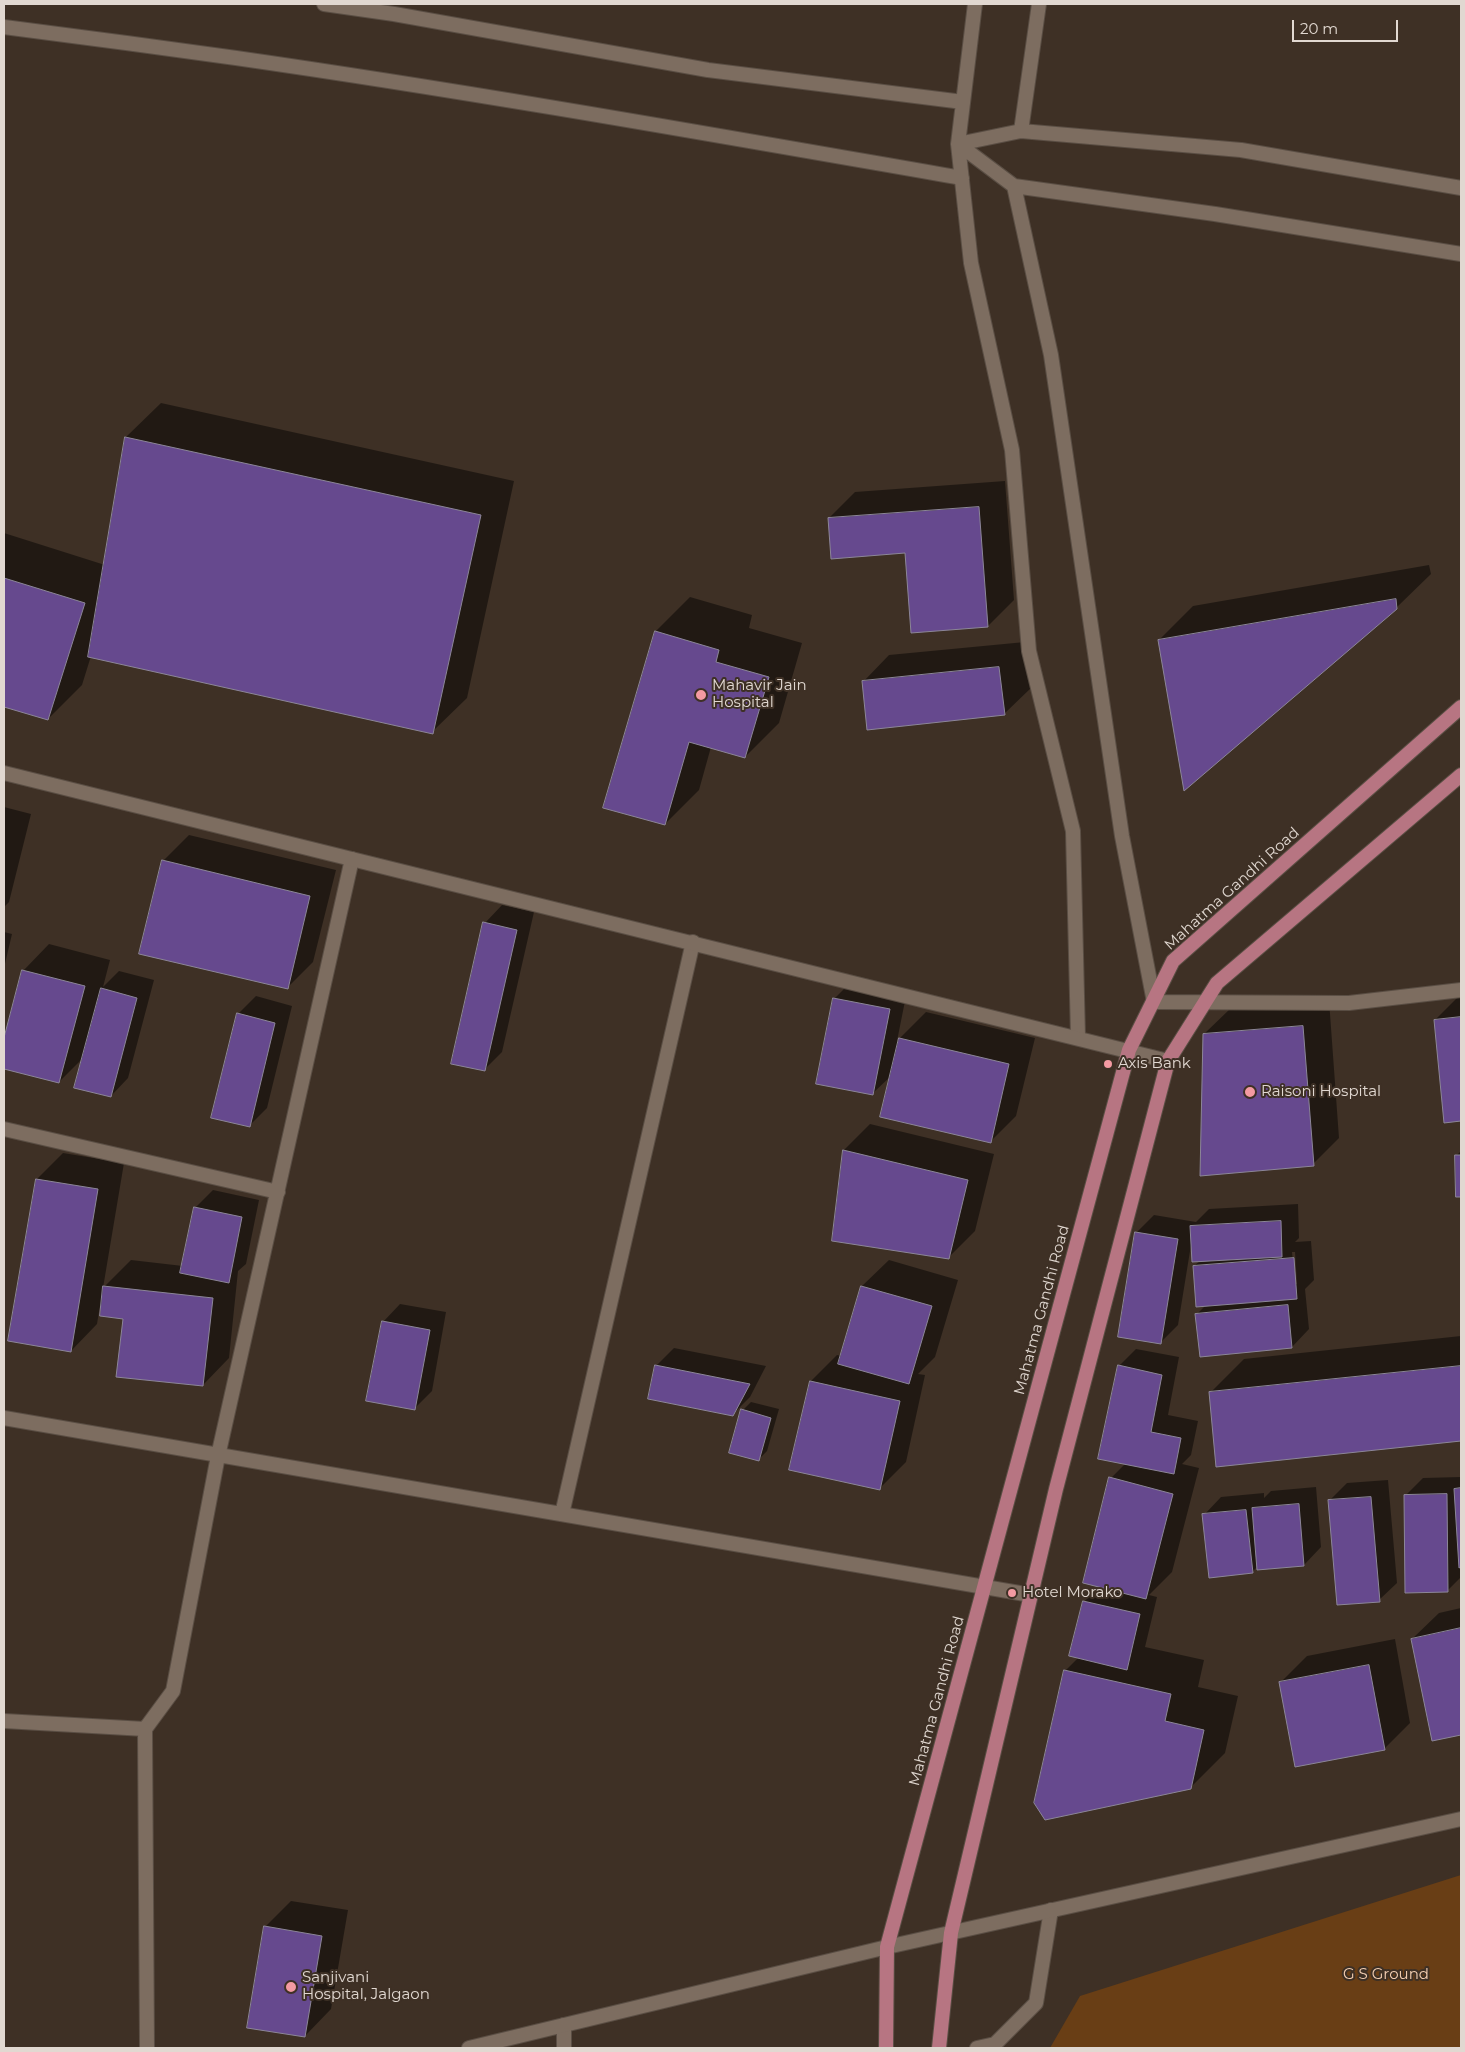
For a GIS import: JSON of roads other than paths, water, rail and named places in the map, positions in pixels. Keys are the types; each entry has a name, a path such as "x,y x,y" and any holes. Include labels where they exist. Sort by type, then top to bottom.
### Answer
{"main road":[{"name":"Mahatma Gandhi Road","path":"886,2048 887,1947 1129,1050 1173,961 1461,707"},
{"path":"939,2048 951,1933 1056,1488 1168,1061 1217,984 1461,775"}],"street":[{"path":"324,4 394,14 708,70 963,102"},
{"path":"974,4 958,144 971,263 1012,450 1029,651 1073,831 1078,1037"},
{"path":"1021,131 1039,4"},
{"path":"4,27 235,58 426,87 625,119 962,178"},
{"path":"958,144 1021,131 1241,150 1461,188"},
{"path":"958,144 1014,186 1215,214 1461,254"},
{"path":"1014,186 1051,355 1122,836 1154,1002 1349,1003 1461,990"},
{"path":"4,772 1078,1037 1168,1061"},
{"path":"147,2048 144,1729 173,1691 218,1456 352,859"},
{"path":"562,1514 693,942"},
{"path":"4,1129 278,1192"},
{"path":"4,1418 1031,1595"},
{"path":"4,1721 144,1729"},
{"path":"469,2048 887,1947 1461,1819"},
{"path":"977,2048 994,2044 1036,2003 1051,1910"},
{"path":"564,2025 564,2048"}],"place":[{"name":"Mahavir Jain Hospital","path":"701,695"},
{"name":"Axis Bank","path":"1108,1064"},
{"name":"Raisoni Hospital","path":"1250,1092"},
{"name":"Hotel Morako","path":"1012,1593"},
{"name":"Sanjivani Hospital, Jalgaon","path":"291,1987"}],"park label":[{"name":"G S Ground","path":"1386,1975"}]}
